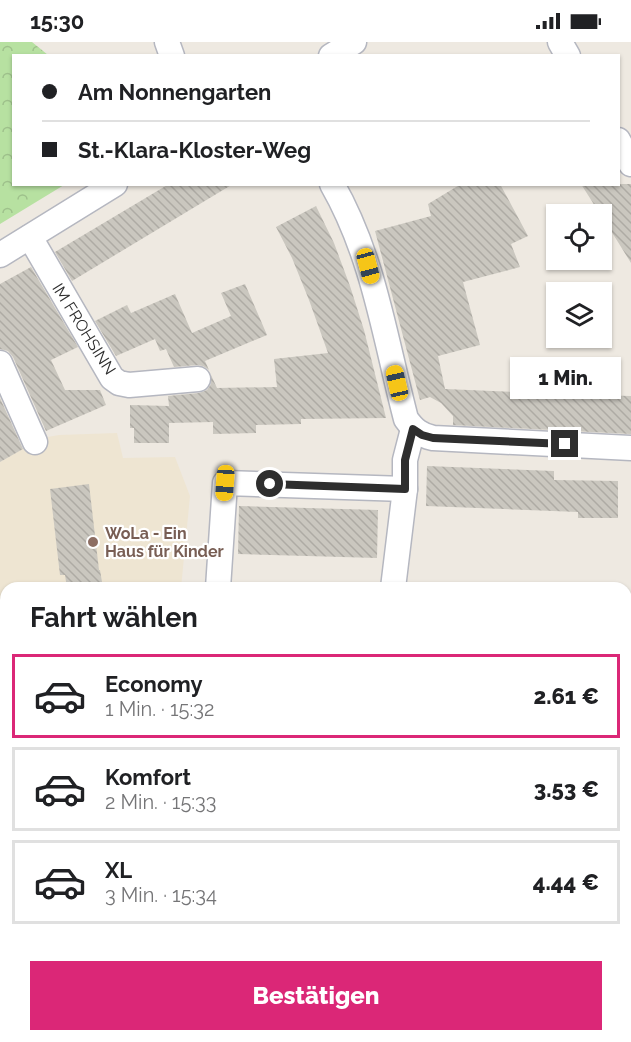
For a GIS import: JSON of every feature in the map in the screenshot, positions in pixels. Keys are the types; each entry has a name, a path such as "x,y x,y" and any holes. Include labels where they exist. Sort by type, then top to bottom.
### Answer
{"street":[{"path":"334,54 354,42"},
{"path":"620,144 631,164"},
{"path":"0,255 112,186"},
{"path":"333,186 357,232 368,266 404,411 413,429 433,438 631,448"},
{"name":"IM FROHSINN","path":"30,237 112,378 119,383 129,385 198,379"},
{"path":"0,363 34,442"},
{"path":"394,582 405,489 405,460 413,429"},
{"path":"218,582 225,483 405,489"}],"shaded area":[{"name":"WoLa - Ein Haus für Kinder","path":"117,433 123,458 175,457 190,496 182,582 0,582 0,462 42,438 59,435"}],"green space":[{"path":"0,42 32,42 47,54 12,54 12,186 62,186 0,224"}],"building":[{"path":"631,184 631,263 612,232 612,204 594,204 582,186"},
{"path":"166,186 230,186 72,281 55,252"},
{"path":"458,186 501,186 528,236 511,244 520,267 463,282 480,345 438,356 445,389 516,392 517,361 534,362 533,396 565,397 568,368 595,371 593,395 631,396 631,434 453,425 453,416 441,403 430,397 420,400 375,231 431,216 428,204"},
{"path":"316,206 334,243 350,286 364,330 386,418 301,419 301,424 256,425 256,433 213,434 213,422 169,423 169,443 134,443 134,428 130,428 130,405 169,406 168,396 207,390 211,384 211,375 217,388 277,387 274,359 328,353 292,258 276,227"},
{"path":"31,267 78,347 51,360 65,390 100,390 106,405 46,431 13,357 8,351 0,349 0,284"},
{"path":"245,284 267,335 205,361 209,370 197,365 174,367 166,349 160,351 155,339 116,356 95,321 127,305 131,313 175,294 192,333 231,316 221,293"},
{"path":"0,398 23,449 0,462"},
{"path":"427,466 554,471 554,480 618,481 618,518 578,518 578,512 426,506"},
{"path":"89,484 102,582 66,582 65,575 60,575 50,489"},
{"path":"239,506 378,510 377,558 238,554"}],"place":[{"name":"WoLa - Ein Haus für Kinder","path":"93,542"}],"route":[{"path":"270,484 405,489 405,460 413,429 433,438 565,444"}]}
